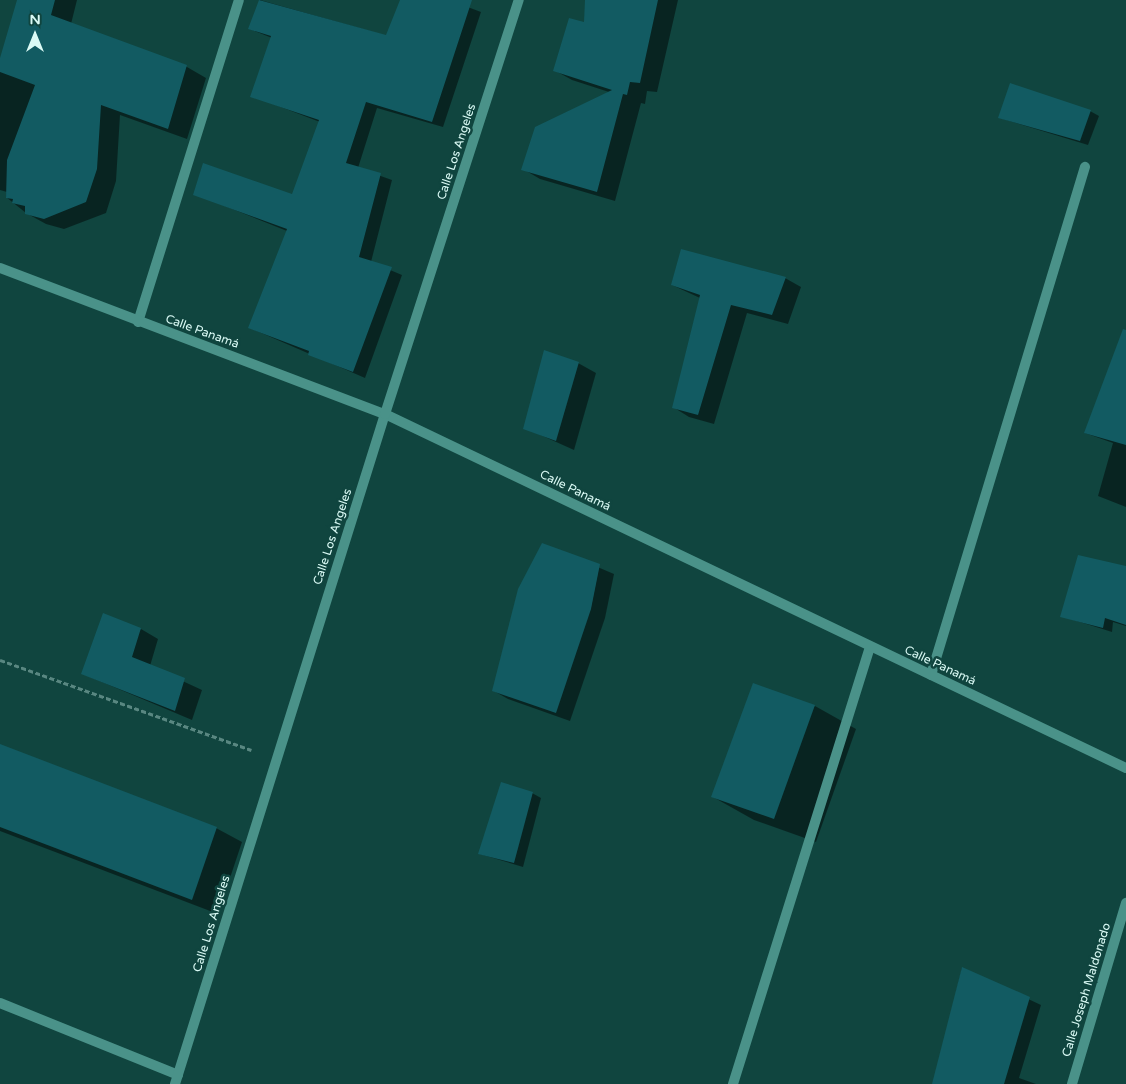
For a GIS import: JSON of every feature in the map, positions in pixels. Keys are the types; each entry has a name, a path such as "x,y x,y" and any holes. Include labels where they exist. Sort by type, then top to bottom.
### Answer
{"street":[{"path":"138,322 239,0"},
{"name":"Calle Los Angeles","path":"177,1080 385,414 519,0"},
{"path":"931,675 1085,167"},
{"name":"Calle Panamá","path":"0,268 138,322 385,414 1126,768"},
{"path":"734,1084 870,647"},
{"name":"Calle Joseph Maldonado","path":"1072,1084 1126,903"},
{"path":"0,1003 177,1080"}],"path":[{"path":"0,660 276,759"}],"building":[{"path":"17,0 55,0 51,15 187,65 168,129 101,105 97,169 86,202 44,219 25,214 25,206 12,203 13,199 6,198 7,160 35,85 0,72 0,58"},
{"path":"259,0 386,35 400,0 472,0 432,122 366,102 346,163 381,173 359,257 392,267 353,372 308,355 309,351 248,328 287,229 193,195 203,163 292,194 319,120 250,97 271,36 248,29"},
{"path":"585,0 658,0 640,83 630,82 627,95 623,94 597,192 521,170 535,127 612,90 553,71 569,18 584,22"},
{"path":"1010,83 1091,110 1080,141 998,118"},
{"path":"681,249 786,277 772,315 731,305 698,415 672,408 700,295 671,285"},
{"path":"1123,329 1126,330 1126,445 1084,433"},
{"path":"544,350 579,362 556,441 523,429"},
{"path":"542,543 600,564 591,609 556,713 492,691 518,589"},
{"path":"1078,555 1126,566 1126,625 1105,618 1103,628 1060,617"},
{"path":"103,613 141,628 132,657 185,678 175,711 81,674"},
{"path":"753,683 815,705 774,819 711,797"},
{"path":"0,744 217,827 192,900 0,827"},
{"path":"501,782 533,792 514,863 478,854"},
{"path":"962,967 1030,997 1004,1084 932,1084"}]}
